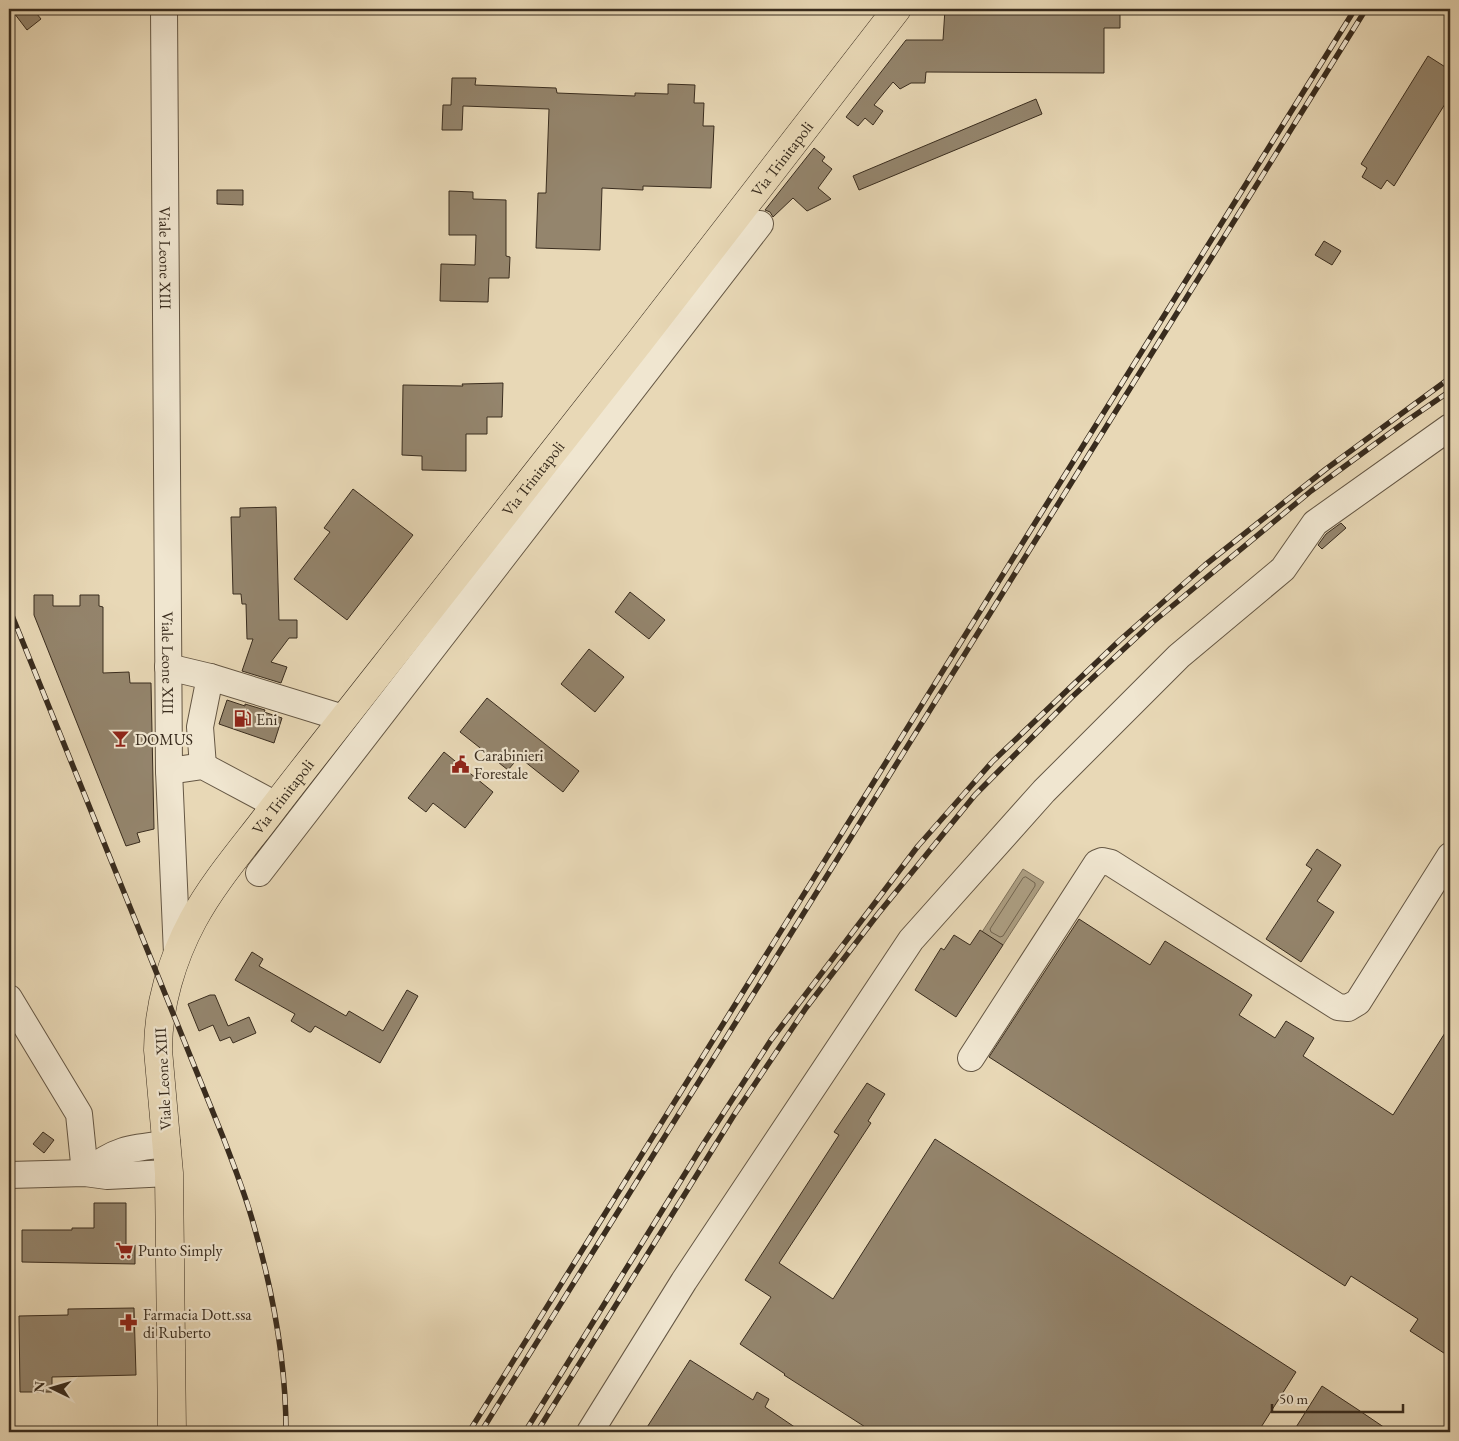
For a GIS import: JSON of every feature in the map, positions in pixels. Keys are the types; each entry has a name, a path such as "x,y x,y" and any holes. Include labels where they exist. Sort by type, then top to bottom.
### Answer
{"main road":[{"name":"Via Trinitapoli","path":"178,954 192,920 210,892 276,805 366,688 444,611 613,395 729,228 897,9"},
{"name":"Viale Leone XIII","path":"172,1432 169,1172 158,1036 161,1008 178,954"}],"street":[{"name":"Viale Leone XIII","path":"164,9 168,771 178,954"},
{"path":"613,395 760,224"},
{"path":"590,1432 684,1281 911,940 1064,770 1179,656 1283,569 1315,523 1450,427"},
{"path":"259,873 390,703 444,611"},
{"path":"168,668 210,677 343,718"},
{"path":"203,766 200,727 210,677"},
{"path":"366,688 390,703"},
{"path":"168,771 203,766 276,805"},
{"path":"296,780 317,797"},
{"path":"971,1058 1097,863 1102,861 1111,863 1338,1007 1348,1008 1358,1002 1450,856"},
{"path":"9,998 79,1114 85,1173"},
{"path":"85,1173 104,1159 121,1150 167,1144"},
{"path":"9,1175 85,1173 107,1176 169,1172"}],"water":[{"path":"1023,869 1044,882 1003,945 982,932"}],"building":[{"path":"11,9 33,9 41,19 27,30"},
{"path":"945,9 1046,11 1046,9 1120,9 1120,28 1104,28 1104,73 926,72 925,83 911,83 900,89 893,82 874,105 883,111 873,125 865,118 858,126 846,117 906,40 943,40"},
{"path":"1428,56 1450,70 1450,96 1394,186 1387,180 1381,189 1362,177 1367,168 1361,164"},
{"path":"452,78 476,78 475,85 556,88 557,93 635,96 635,93 668,94 668,84 695,85 694,103 704,103 703,126 714,126 711,188 643,186 643,190 602,188 600,250 536,248 538,193 546,193 549,109 463,106 462,130 442,130 443,105 451,105"},
{"path":"1036,99 1042,114 859,190 853,176"},
{"path":"814,148 825,157 822,161 832,169 818,188 831,199 807,211 793,198 773,217 770,212 765,210"},
{"path":"217,190 243,190 243,205 217,204"},
{"path":"449,191 473,192 473,199 506,200 506,256 510,257 509,278 489,278 488,302 440,301 441,264 475,265 476,235 449,235"},
{"path":"1324,241 1341,251 1332,265 1315,255"},
{"path":"503,383 502,417 487,417 487,434 466,434 466,471 422,470 422,456 402,455 403,385 463,386 462,384"},
{"path":"353,489 413,535 347,620 294,579 330,532 324,528"},
{"path":"276,507 279,620 297,620 297,638 289,638 271,662 287,667 281,683 242,671 253,639 247,639 246,604 242,604 241,594 233,594 231,517 240,517 240,508"},
{"path":"1341,523 1346,528 1322,549 1318,545 1326,534"},
{"path":"630,592 665,620 649,639 615,612"},
{"path":"34,595 53,595 53,606 80,606 80,595 99,595 99,606 103,607 103,673 129,672 130,683 151,683 154,829 137,833 140,842 126,846 34,615"},
{"path":"589,649 624,677 595,712 561,684"},
{"path":"487,698 579,771 563,792 519,757 508,770 460,732"},
{"path":"227,700 265,710 264,712 282,718 274,743 219,724"},
{"path":"444,752 493,792 465,828 433,803 426,812 408,798"},
{"path":"1317,849 1341,865 1317,901 1334,912 1301,962 1266,939 1312,869 1306,865"},
{"path":"1079,919 1150,965 1165,941 1252,995 1239,1015 1275,1038 1286,1021 1314,1038 1303,1056 1393,1115 1450,1025 1450,1357 1410,1331 1418,1319 1351,1276 1345,1286 989,1057"},
{"path":"980,930 1003,945 956,1017 915,990 941,948 944,950 954,935 970,945"},
{"path":"252,952 263,959 259,966 346,1016 349,1011 383,1031 407,990 418,996 380,1063 315,1026 309,1032 291,1021 295,1014 235,980"},
{"path":"210,995 215,995 228,1026 249,1017 256,1033 233,1043 230,1037 220,1041 213,1025 199,1031 188,1004"},
{"path":"867,1083 885,1094 868,1121 871,1123 779,1263 833,1299 935,1139 1296,1372 1258,1432 873,1432 784,1375 740,1344 771,1297 745,1280 839,1135 834,1132"},
{"path":"43,1132 54,1140 44,1153 33,1144"},
{"path":"94,1203 126,1203 126,1245 135,1245 135,1264 22,1262 22,1230 94,1228"},
{"path":"134,1308 136,1375 52,1377 52,1392 20,1392 19,1316 68,1315 68,1309"},
{"path":"690,1360 753,1400 757,1392 769,1399 765,1407 802,1432 644,1432"},
{"path":"1322,1386 1357,1409 1391,1432 1293,1432"}],"railway":[{"path":"469,1432 1355,9"},
{"path":"481,1432 1366,9"},
{"path":"525,1432 704,1143 771,1040 918,846 993,761 1120,640 1205,565 1326,469 1450,378"},
{"path":"537,1432 734,1115 806,1008 878,914 975,795 1072,697 1153,622 1311,491 1450,391"},
{"path":"9,608 244,1192 261,1251 277,1328 284,1380 286,1432"}],"place":[{"name":"Eni","path":"242,719"},
{"name":"DOMUS","path":"121,739"},
{"name":"Carabinieri Forestale","path":"460,764"},
{"name":"Punto Simply","path":"124,1250"},
{"name":"Farmacia Dott.ssa di Ruberto","path":"129,1323"}]}
